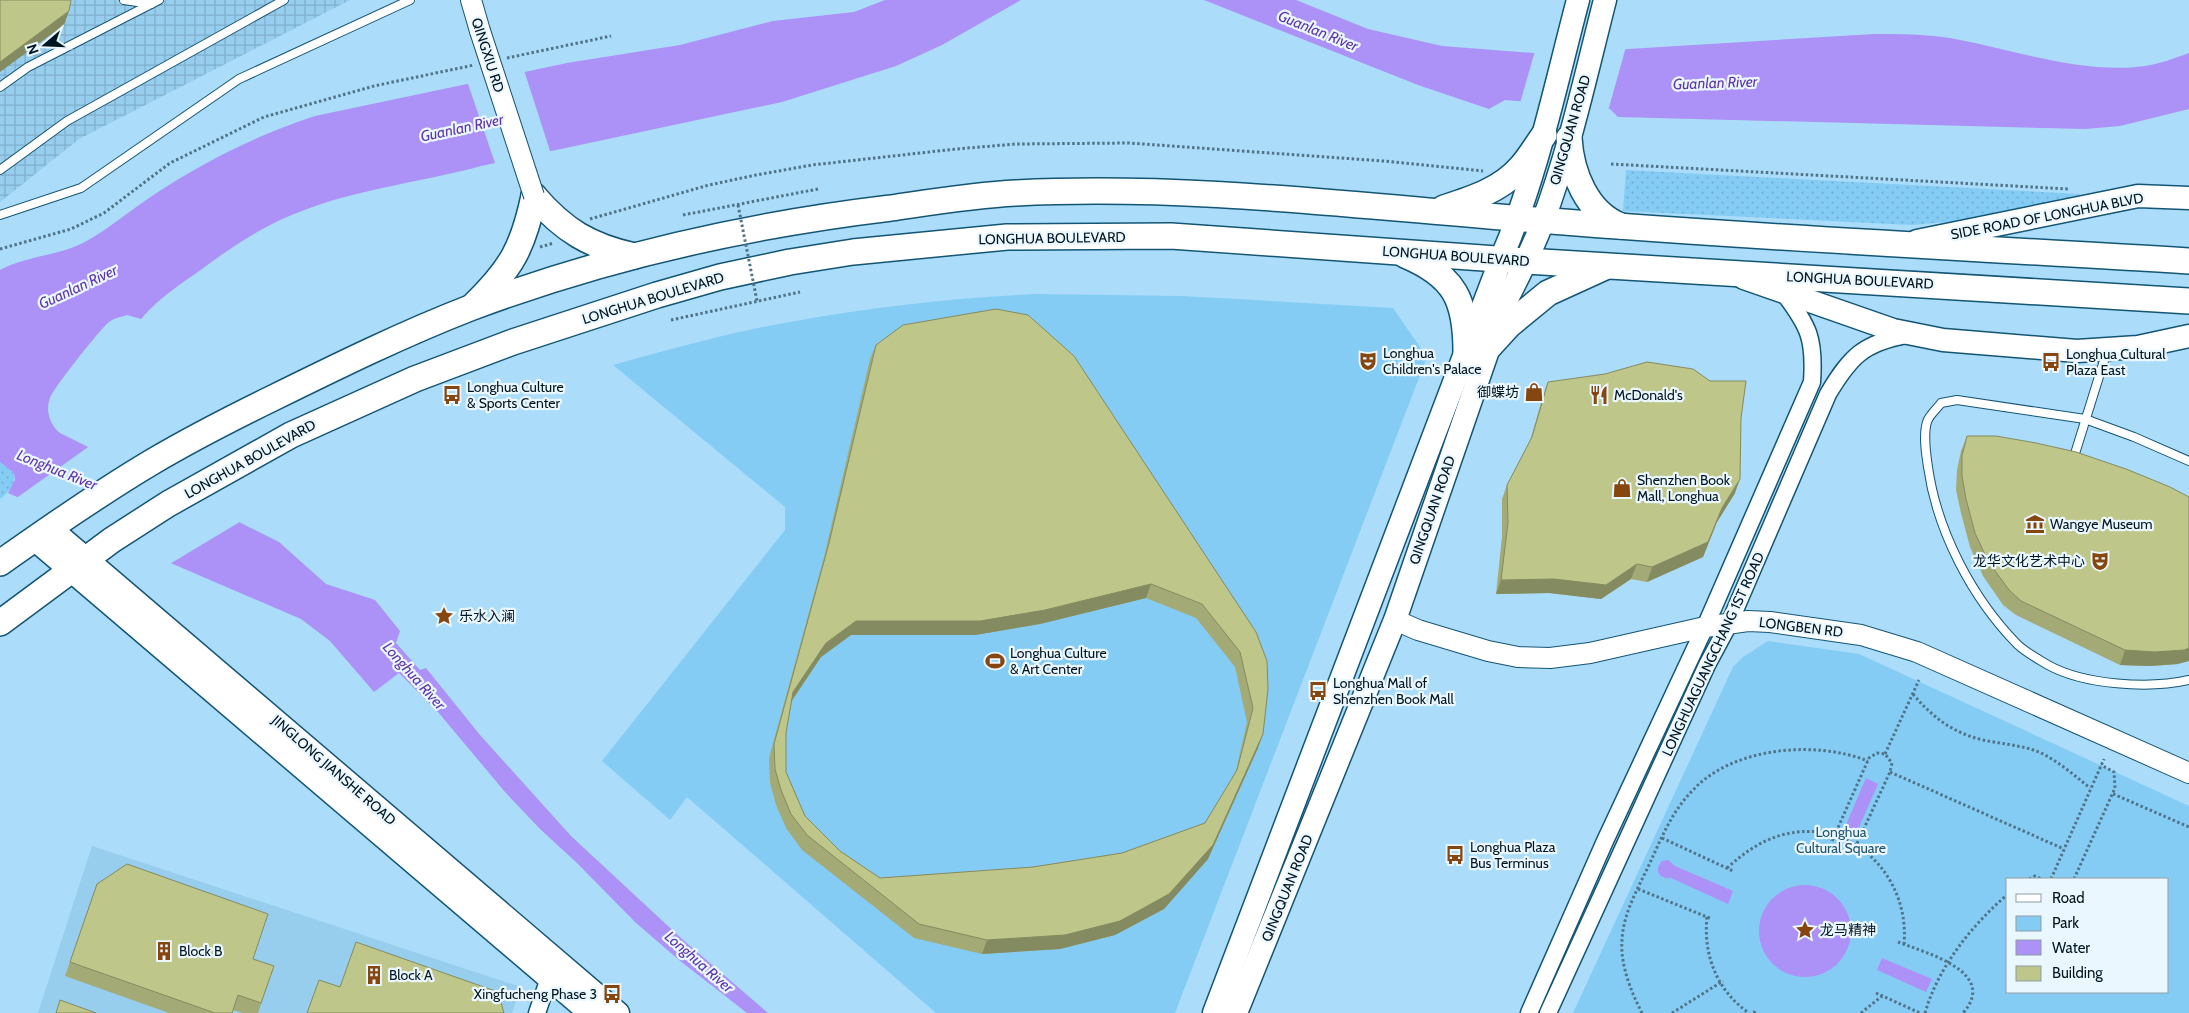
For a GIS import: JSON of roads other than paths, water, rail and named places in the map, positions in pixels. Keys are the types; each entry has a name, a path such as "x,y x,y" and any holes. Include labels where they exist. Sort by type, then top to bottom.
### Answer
{"main road":[{"name":"QINGQUAN ROAD","path":"1236,1013 1395,620 1477,351 1501,259 1518,218 1544,135 1576,6"},
{"name":"QINGQUAN ROAD","path":"1214,1013 1477,351 1503,307 1543,221 1569,138 1603,7"},
{"path":"1434,211 1482,195 1501,185 1522,166 1544,135"},
{"path":"1569,138 1570,150 1584,194 1604,218 1624,227"},
{"path":"0,563 51,527 152,462 200,435 383,345 472,308 563,277 750,229 832,215 1011,193 1098,191 1172,193 1320,201 1624,227 2189,261"},
{"path":"534,196 555,219 582,239 597,246 635,257"},
{"path":"472,308 503,276 512,262 521,244 534,196"},
{"name":"SIDE ROAD OF LONGHUA BLVD","path":"1906,243 2138,196 2189,198"},
{"name":"LONGHUA BOULEVARD","path":"0,623 78,564 168,504 290,435 415,379 513,342 657,294 720,277 790,262 853,252 934,243 1036,237 1171,236 1526,261 2189,301"},
{"path":"1395,251 1425,265 1438,274 1455,291 1477,351 1548,293 1609,266"},
{"path":"1731,273 1893,330 1943,340 2077,351 2138,347 2189,336"},
{"name":"JINGLONG JIANSHE ROAD","path":"51,527 78,564 590,1013"},
{"name":"JINGLONG JIANSHE ROAD","path":"78,564 618,1013"}],"street":[{"name":"QINGXIU RD","path":"471,0 534,196"},
{"name":"LONGHUAGUANGCHANG 1ST ROAD","path":"1529,1013 1705,627 1812,382 1814,359 1810,334 1800,315 1782,292"},
{"name":"LONGHUAGUANGCHANG 1ST ROAD","path":"1548,1013 1707,664 1729,624 1818,415 1841,372 1854,357 1871,346 1889,338 1914,334"},
{"name":"LONGBEN RD","path":"1395,620 1427,633 1488,651 1518,657 1550,658 1590,653 1705,627 1748,621 1770,622 1861,635 1896,645 2189,773"},
{"path":"537,1013 549,978"}],"lane":[{"path":"124,0 151,4"},
{"path":"0,87 28,67 159,0"},
{"path":"0,170 67,121 284,0"},
{"path":"0,216 82,188 239,79 410,0"},
{"path":"2071,466 2107,350"},
{"path":"2189,461 2134,437 2085,419 1956,400 1941,403 1927,421 1926,450 1931,488 1939,514 1965,575 1986,607 2018,645 2050,666 2088,679 2134,685 2174,684 2189,680"}],"water":[{"path":"885,0 1021,0 942,45 896,66 782,102 371,190 293,214 266,227 227,251 169,292 141,319 127,315 109,322 53,392 48,408 49,417 60,433 279,542 326,584 375,600 400,631 396,643 420,670 426,668 480,735 571,836 682,939 768,1013 747,1013 679,960 635,922 577,863 540,829 505,792 438,712 399,673 374,692 330,641 301,619 8,493 15,480 14,473 0,462 0,270 10,265 63,251 83,243 195,169 254,140 315,116 567,63 680,45 773,21 854,12"},
{"name":"Guanlan River","path":"1204,0 1296,0 1368,29 1442,46 1546,54 1874,34 1950,38 2047,60 2097,67 2145,66 2189,53 2189,109 2120,126 2085,129 1618,117 1610,109 1505,100 1489,109 1418,85"},
{"path":"1866,778 1878,784 1854,839 1842,834"},
{"path":"1668,860 1675,866 1733,891 1728,904 1671,878 1661,876 1658,868 1662,861"},
{"path":"1805,885 1814,886 1831,893 1843,905 1850,922 1850,940 1843,957 1831,969 1814,976 1805,977 1796,976 1779,969 1767,957 1760,940 1759,931 1760,922 1767,905 1779,893 1796,886"},
{"path":"1882,958 1932,979 1926,992 1877,970"}],"place":[{"name":"Longhua Children's Palace","path":"1368,361"},
{"name":"Longhua Cultural Plaza East","path":"2051,362"},
{"name":"御蝶坊","path":"1534,392"},
{"name":"Longhua Culture & Sports Center","path":"452,395"},
{"name":"McDonald's","path":"1599,395"},
{"name":"Shenzhen Book Mall, Longhua","path":"1622,488"},
{"name":"Wangye Museum","path":"2035,524"},
{"name":"龙华文化艺术中心","path":"2100,561"},
{"name":"乐水入澜","path":"444,616"},
{"name":"Longhua Culture & Art Center","path":"995,661"},
{"name":"Longhua Mall of Shenzhen Book Mall","path":"1318,691"},
{"name":"Longhua Plaza Bus Terminus","path":"1455,855"},
{"name":"龙马精神","path":"1805,930"},
{"name":"Block B","path":"164,951"},
{"name":"Block A","path":"374,975"},
{"name":"Xingfucheng Phase 3","path":"612,994"}],"water label":[{"name":"Longhua River","path":"57,470"},
{"name":"Longhua River","path":"414,676"},
{"name":"Longhua River","path":"699,962"}],"park label":[{"name":"Longhua Cultural Square","path":"1841,840"}]}
